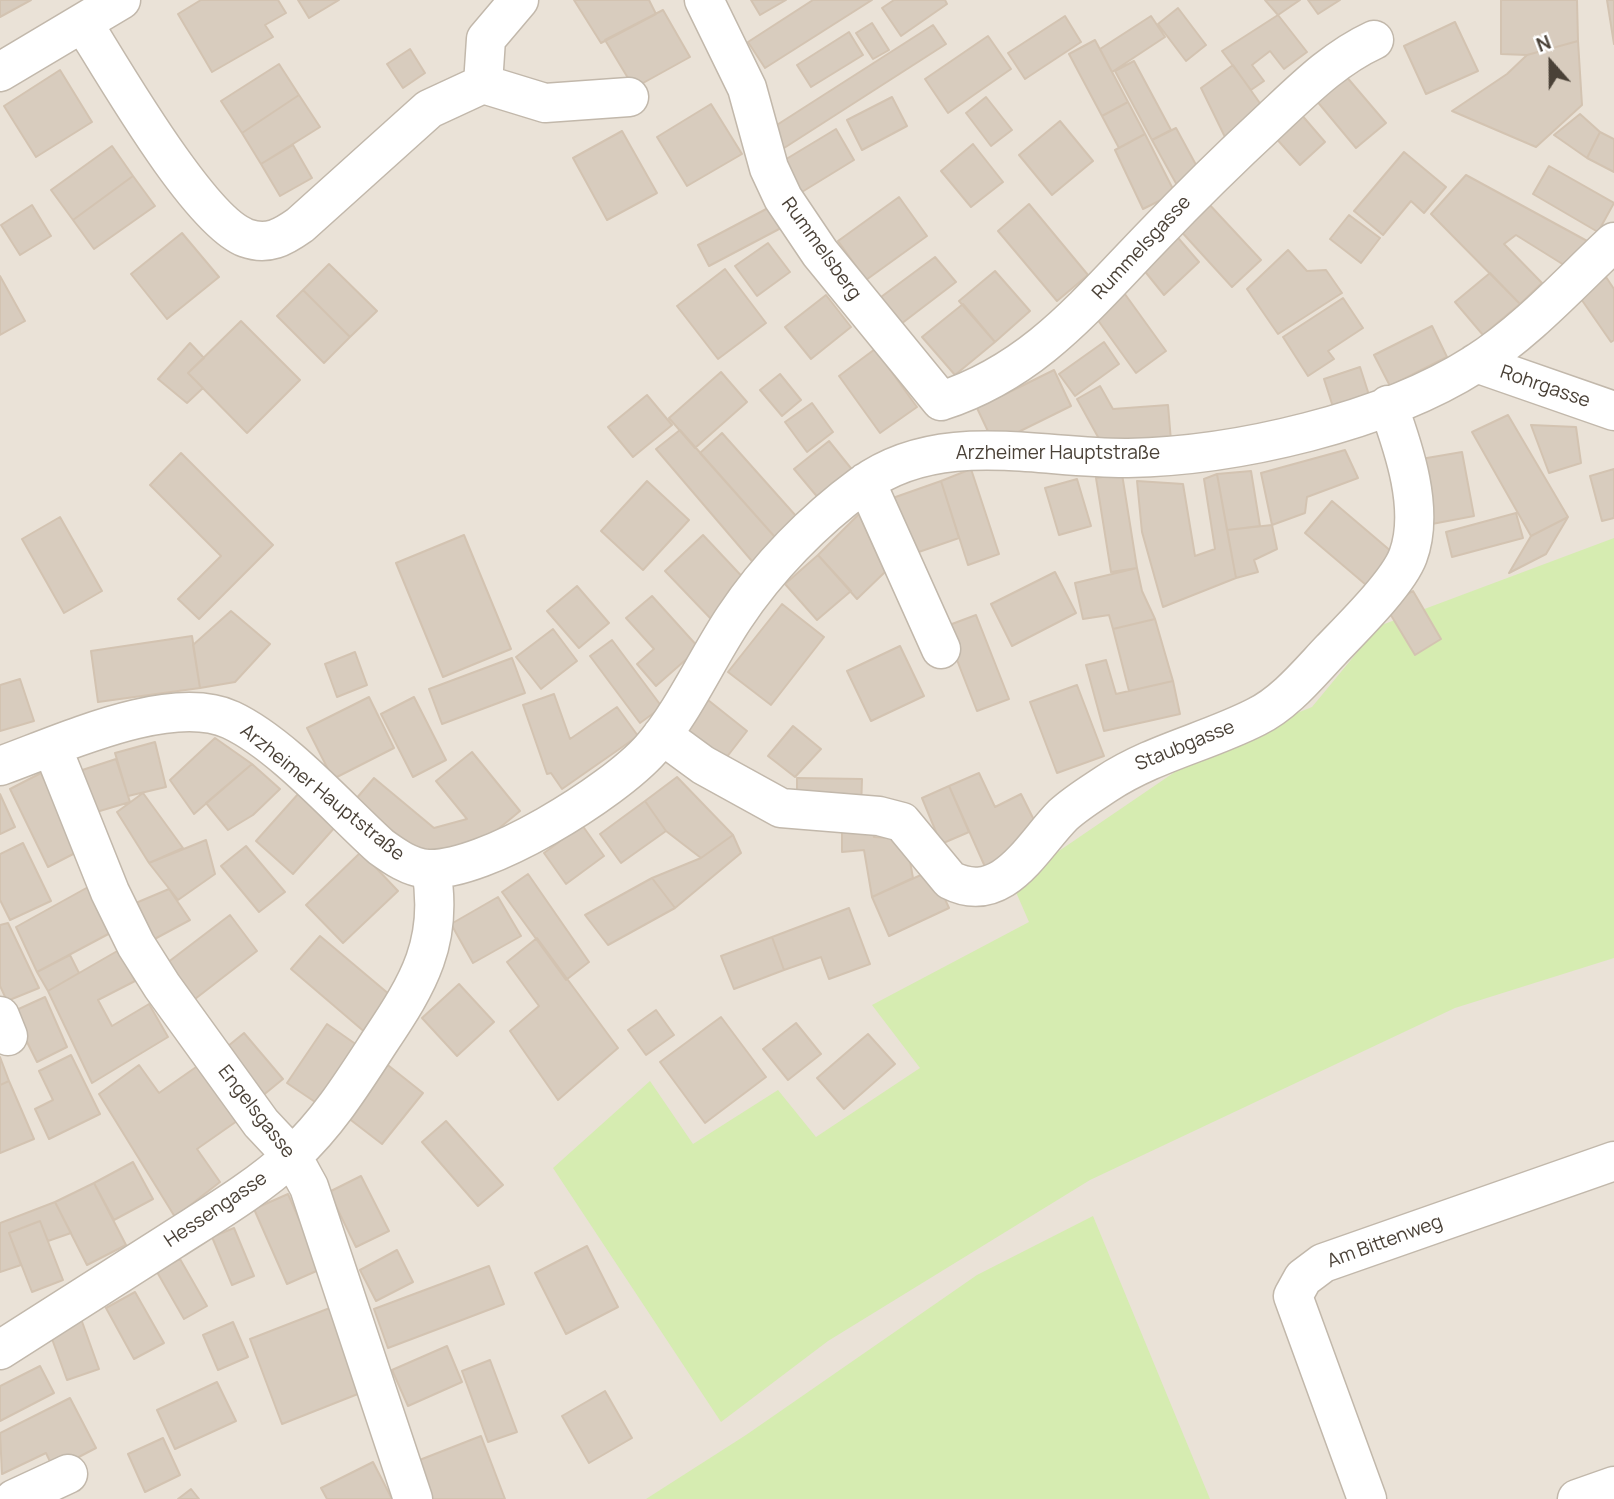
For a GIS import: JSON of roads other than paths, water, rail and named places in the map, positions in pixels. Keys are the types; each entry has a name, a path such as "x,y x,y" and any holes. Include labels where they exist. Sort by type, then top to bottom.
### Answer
{"street":[{"path":"0,72 121,0"},
{"path":"482,84 486,39 519,0"},
{"name":"Rummelsberg","path":"704,0 747,88 769,169 783,198 820,253 941,401"},
{"path":"83,23 132,103 195,191 231,228 245,238 264,242 283,237 300,225 429,109 482,84 545,103 629,97"},
{"name":"Rummelsgasse","path":"941,401 984,385 1036,354 1086,308 1194,193 1308,85 1352,50 1374,40"},
{"name":"Arzheimer Hauptstraße","path":"0,766 150,715 219,715 268,743 381,847 402,862 431,869 463,864 497,852 576,808 637,764 662,735 754,590 814,527 866,482 927,456 1006,450 1110,457 1155,456 1297,434 1388,405 1476,363 1559,294 1614,242"},
{"name":"Rohrgasse","path":"1476,363 1614,411"},
{"path":"927,456 932,424 941,401"},
{"name":"Staubgasse","path":"662,735 703,765 781,808 879,816 902,822 950,880 960,885 984,886 1006,877 1021,867 1076,803 1132,767 1258,716 1284,698 1381,594 1408,558 1413,528 1406,462 1388,405"},
{"path":"866,482 941,649"},
{"name":"Engelsgasse","path":"52,747 110,892 136,945 162,986 261,1123 292,1156 309,1187 413,1499"},
{"name":"Hessengasse","path":"0,1350 243,1195 292,1156 313,1135 397,1016 420,976 432,945 436,914 431,869"},
{"name":"Am Bittenweg","path":"1367,1499 1293,1296 1303,1278 1323,1263 1614,1161"},
{"path":"14,1499 68,1474"},
{"path":"1577,1499 1614,1486"}]}
